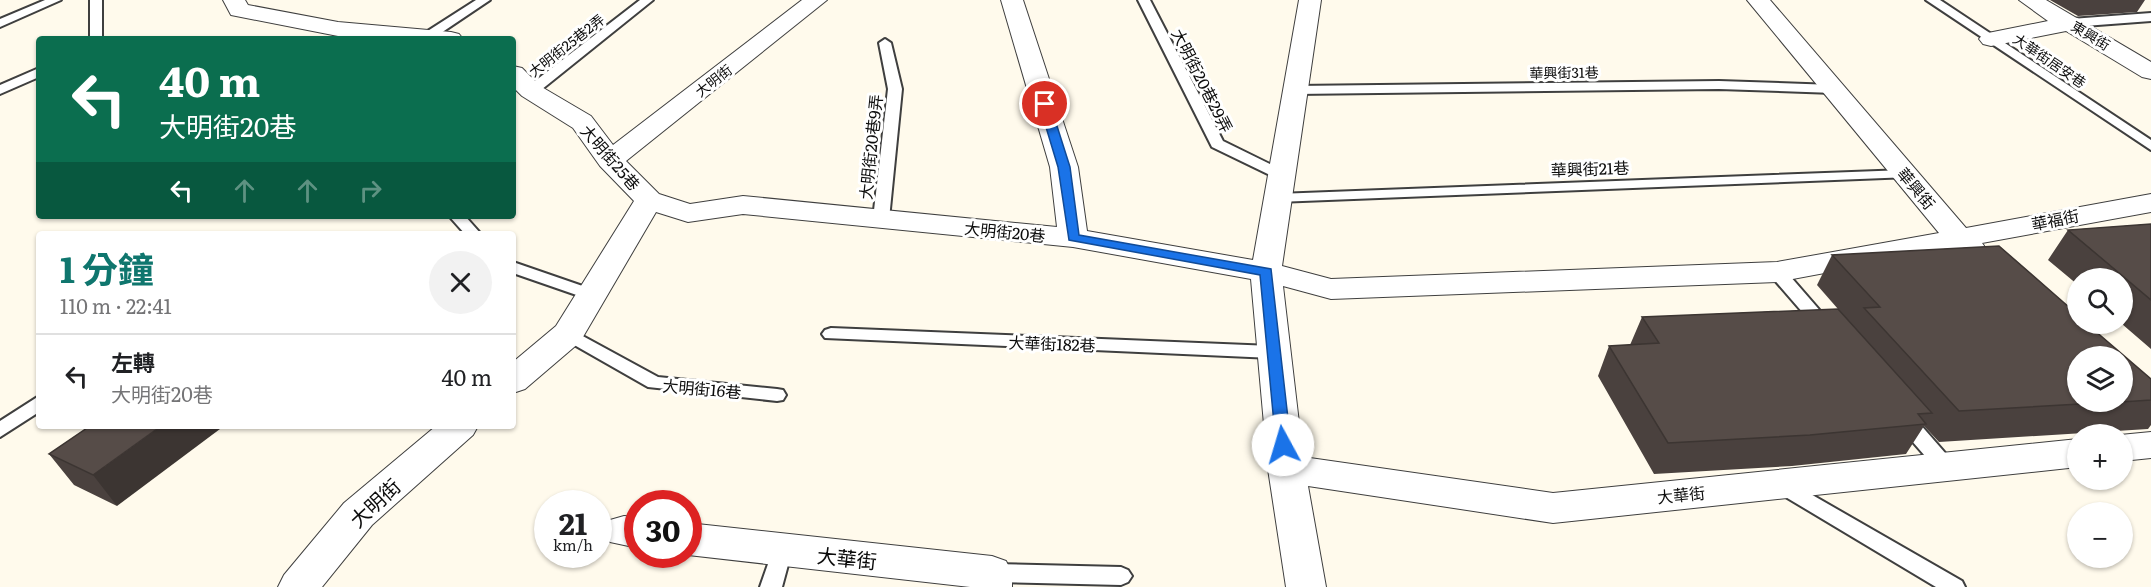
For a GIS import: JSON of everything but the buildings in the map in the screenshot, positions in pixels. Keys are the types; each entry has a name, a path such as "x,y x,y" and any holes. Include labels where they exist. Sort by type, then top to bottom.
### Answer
{"street":[{"path":"234,0 239,10 338,29 416,36"},
{"name":"大明街","path":"610,160 816,0"},
{"path":"1012,0 1064,167 1073,238"},
{"path":"1306,587 1286,469 1266,272 1310,0"},
{"name":"華興街","path":"1758,0 1959,238 1993,267"},
{"name":"東興街","path":"2030,0 2151,72"},
{"path":"1991,39 2071,23"},
{"name":"大明街25巷","path":"522,82 582,122 610,160 648,200"},
{"path":"516,378 568,334 648,200"},
{"name":"大明街20巷","path":"648,200 688,213 743,205 1073,238 1266,272 1331,289 1777,272"},
{"name":"華福街","path":"1777,272 2151,203"},
{"name":"大明街","path":"298,587 358,514 457,429"},
{"path":"2133,447 2151,445"},
{"name":"大華街","path":"1286,469 1553,508 2067,454"},
{"name":"大華街","path":"702,541 992,580"}],"lane":[{"path":"0,23 55,0"},
{"path":"96,0 96,36"},
{"path":"429,36 484,0"},
{"name":"大明街25巷2弄","path":"522,82 647,0"},
{"name":"大明街20巷29弄","path":"1144,0 1217,144 1279,187"},
{"name":"大華街居安巷","path":"1932,0 2151,146"},
{"path":"2071,23 2151,17"},
{"name":"大明街20巷9弄","path":"881,219 895,89 885,43"},
{"path":"0,90 36,73"},
{"name":"華興街31巷","path":"1295,90 1719,85 1834,89"},
{"name":"華興街21巷","path":"1279,187 1905,174"},
{"path":"460,219 470,231"},
{"path":"516,268 591,295"},
{"path":"1777,272 1838,343"},
{"name":"大明街16巷","path":"568,334 654,383 777,395"},
{"name":"大華街182巷","path":"831,334 1274,352"},
{"path":"0,430 36,405"},
{"path":"1892,405 1946,467"},
{"path":"1777,483 1954,587"},
{"path":"771,587 782,550"},
{"path":"992,580 1121,576"}],"route":[{"path":"1045,104 1064,167 1073,238 1266,272 1283,445"}]}
